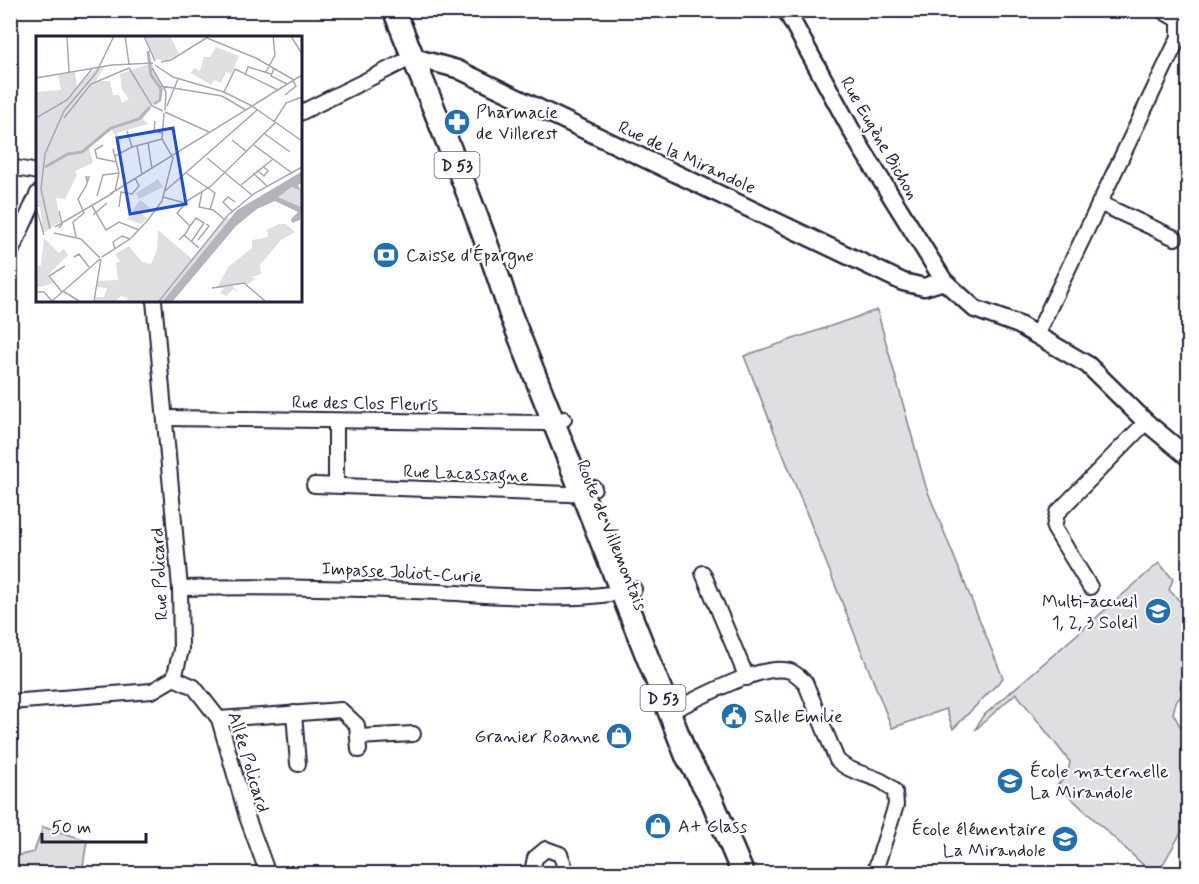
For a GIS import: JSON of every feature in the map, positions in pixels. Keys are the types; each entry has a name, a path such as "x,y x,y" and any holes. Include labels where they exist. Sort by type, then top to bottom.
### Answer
{"main road":[{"name":"D 53","path":"394,10 413,57"},
{"name":"Route de Villemontais","path":"413,57 427,86 498,274 510,313 559,420 675,709 703,760 712,800 742,873"}],"street":[{"name":"Rue Eugène Bichon","path":"786,10 860,146 944,281 975,309 1036,334 1088,365 1146,422"},
{"path":"1036,334 1179,37 1184,15 1161,10"},
{"path":"302,112 413,57"},
{"name":"Rue de la Mirandole","path":"413,57 458,69 903,282 924,287 944,281"},
{"path":"10,167 36,172"},
{"path":"10,254 36,197"},
{"path":"1099,203 1175,238"},
{"name":"Rue Policard","path":"154,302 180,588 181,650 174,678"},
{"name":"Rue des Clos Fleuris","path":"165,418 336,421 559,420"},
{"path":"336,421 336,485"},
{"path":"1146,422 1188,457"},
{"path":"1146,422 1188,471"},
{"path":"1090,587 1054,528 1057,513 1146,422"},
{"name":"Rue Lacassagne","path":"314,485 568,494 588,490"},
{"path":"703,573 747,678"},
{"name":"Impasse Joliot-Curie","path":"180,588 297,585 530,596 628,591"},
{"path":"675,709 747,678 777,670 790,671 798,676 805,682 837,760 844,768 881,780 895,792 896,805 874,873"},
{"path":"10,702 152,691 174,678"},
{"name":"Allée Policard","path":"174,678 194,687 219,719 247,817 268,873"},
{"path":"219,719 341,710 357,725 359,743 413,734"},
{"path":"294,713 298,764"},
{"path":"536,873 535,858 546,849 560,854 564,864 561,873"}],"shaded area":[{"path":"877,310 926,487 1003,678 953,729 946,709 892,728 744,356"},
{"path":"1159,563 1173,579 1169,590 1188,609 1188,672 1180,686 1183,694 1176,702 1173,713 1180,726 1188,729 1188,835 1182,831 1162,866 1153,874 1057,785 1067,776 1070,762 1016,693 975,730 982,717"},
{"path":"43,827 87,840 82,873 11,873 11,857 34,852"}],"place":[{"name":"Pharmacie de Villerest","path":"457,122"},
{"name":"Caisse d'Épargne","path":"386,255"},
{"name":"Multi-accueil 1, 2, 3 Soleil","path":"1158,611"},
{"name":"Salle Emilie","path":"734,716"},
{"name":"Granier Roanne","path":"619,736"},
{"name":"École maternelle La Mirandole","path":"1010,781"},
{"name":"A+ Glass","path":"658,826"},
{"name":"École élémentaire La Mirandole","path":"1065,839"}]}
